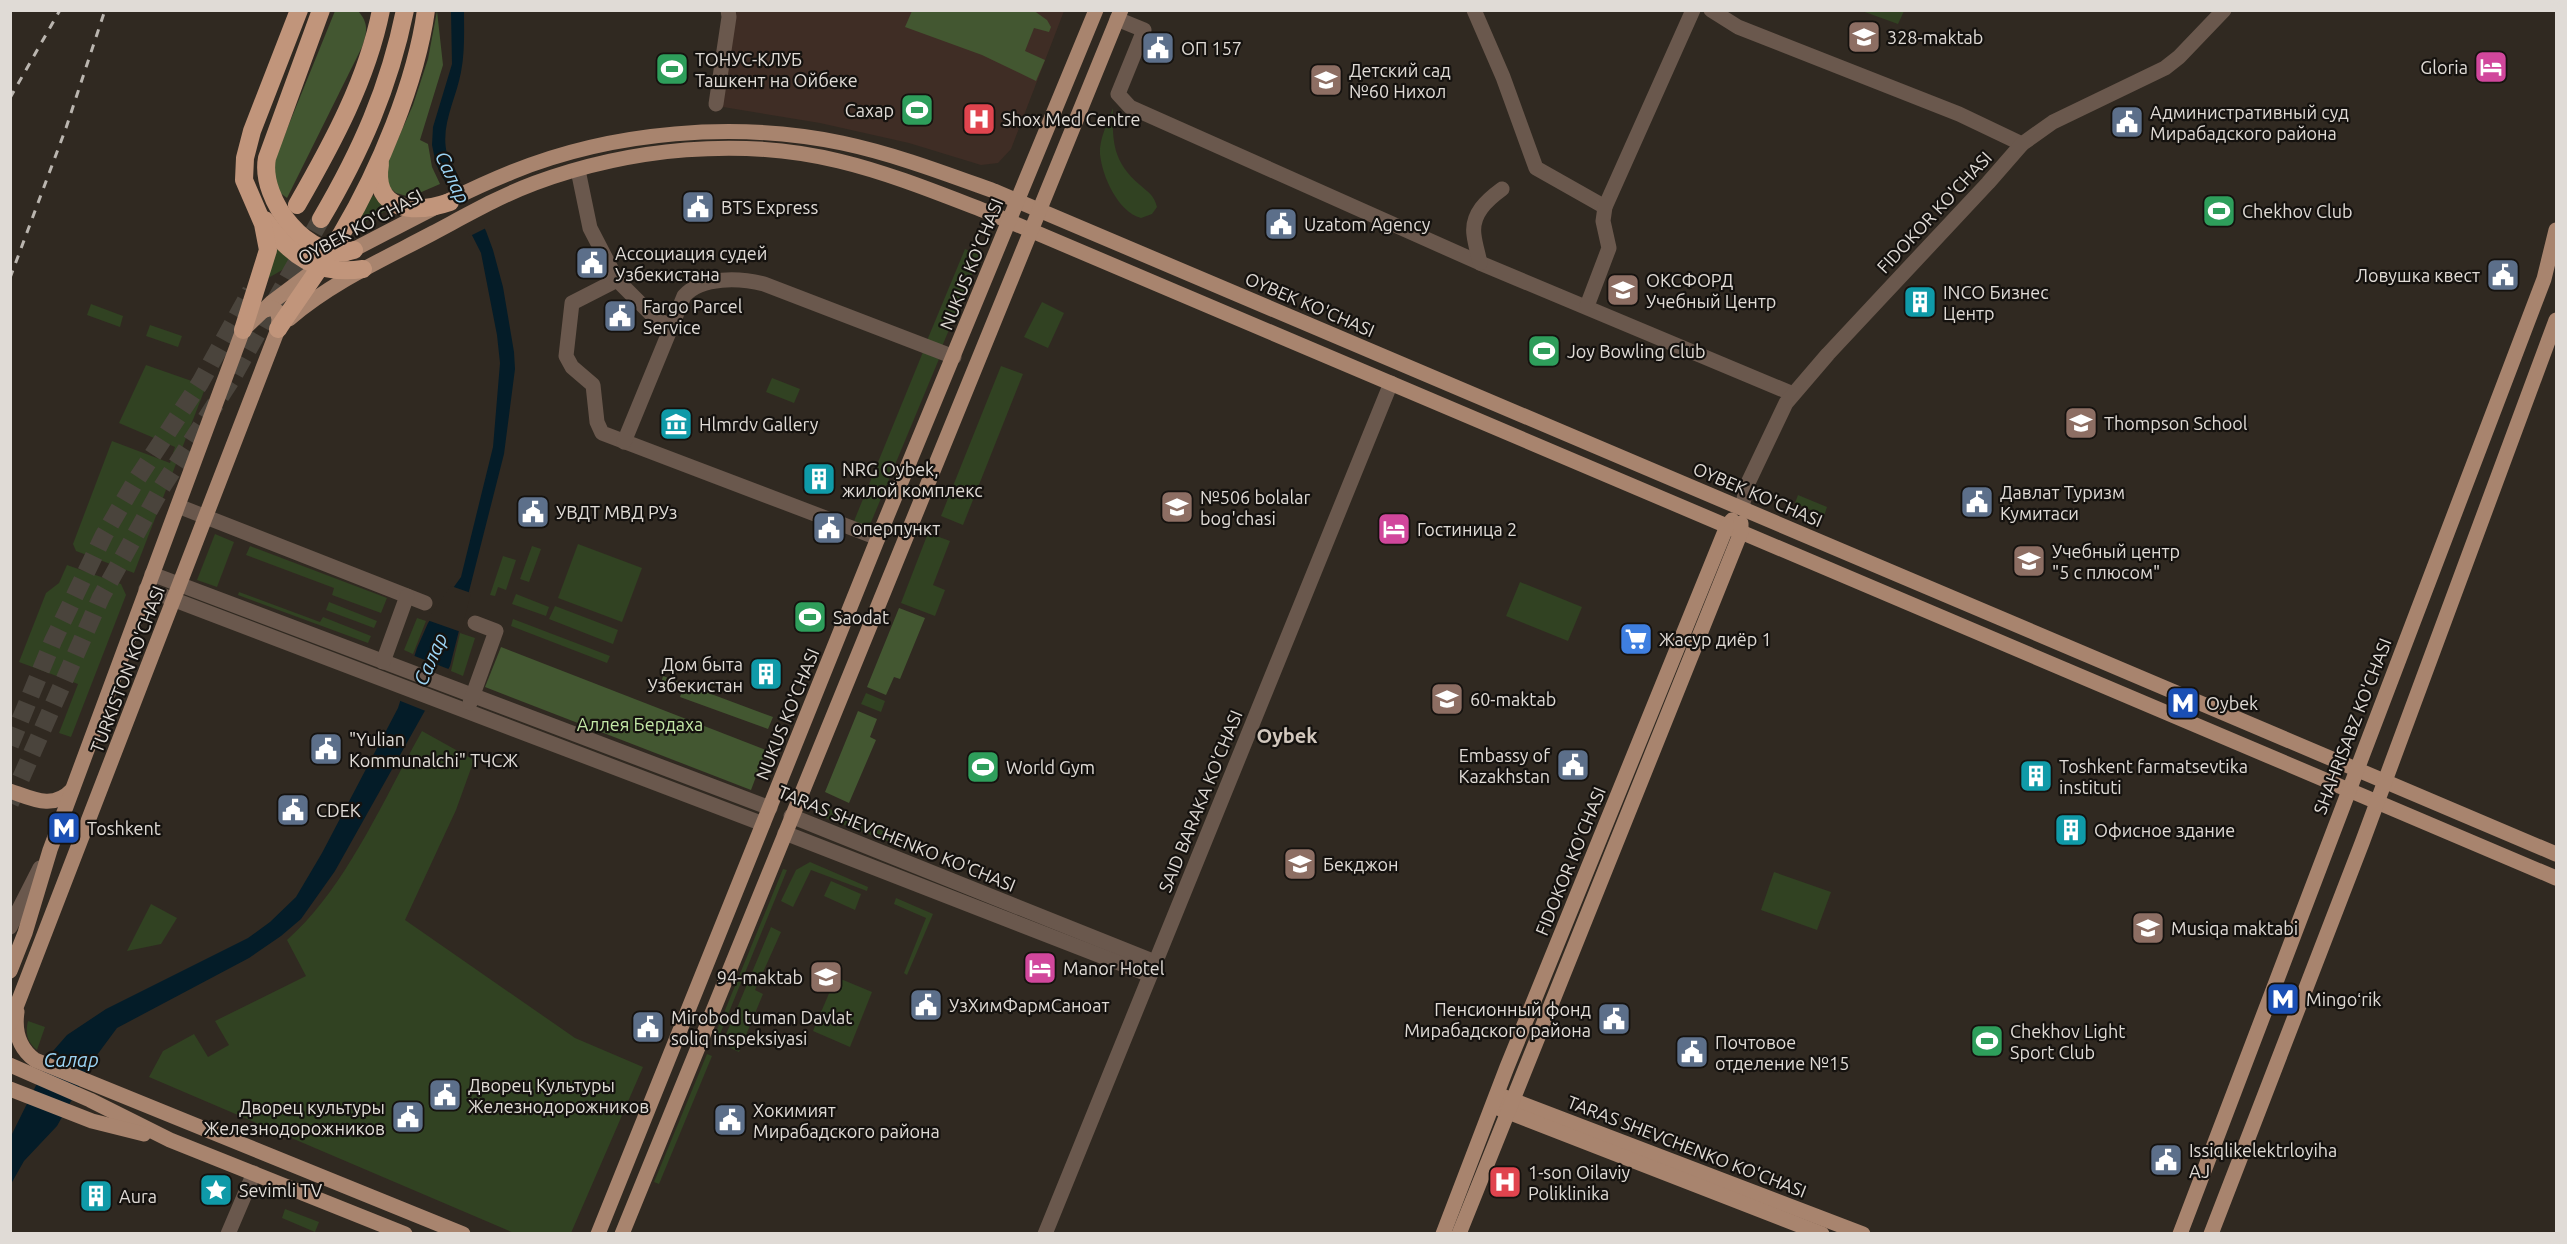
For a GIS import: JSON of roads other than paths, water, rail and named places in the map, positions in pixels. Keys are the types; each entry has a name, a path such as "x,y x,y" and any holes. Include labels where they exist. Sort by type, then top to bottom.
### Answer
{"highway":[{"path":"243,330 268,250 257,209 244,180 245,158 252,131 298,10"},
{"path":"321,10 267,158 265,173 272,193 293,227 324,260 340,271 363,269"},
{"path":"366,10 371,21 372,48"},
{"path":"297,205 346,112 372,48 381,10"},
{"path":"321,219 347,175 378,109 405,10"},
{"path":"278,329 324,260 361,197 412,74 426,10"},
{"path":"387,138 378,178 381,189 388,199 399,206 415,209 450,202"},
{"path":"257,209 284,243 304,260 324,260 354,250"}],"main road":[{"name":"NUKUS KO'CHASI","path":"598,1233 878,538 1096,10"},
{"path":"622,1233 1119,15"},
{"name":"OYBEK KO'CHASI","path":"354,250 472,190 522,168 605,146 675,135 747,133 819,139 873,150 956,177 1018,201 2556,854"},
{"path":"278,329 308,304 363,269 535,183 578,170 677,151 723,149 793,152 837,160 878,171 1030,230 2556,878"},
{"name":"SHAHRISABZ KO'CHASI","path":"2180,1233 2544,279 2556,230"},
{"name":"OYBEK KO'CHASI","path":"243,330 262,311 324,260"},
{"path":"262,311 272,308 277,311 278,329"},
{"path":"2211,1233 2378,802 2556,320"},
{"name":"TURKISTON KO'CHASI","path":"14,1016 278,329"},
{"name":"TURKISTON KO'CHASI","path":"10,971 25,933 50,849 243,330"},
{"name":"FIDOKOR KO'CHASI","path":"1459,1233 1742,508"},
{"name":"FIDOKOR KO'CHASI","path":"1443,1233 1494,1100 1734,529"},
{"path":"10,791 49,803 62,798 72,790"},
{"name":"TARAS SHEVCHENKO KO'CHASI","path":"770,808 791,816"},
{"name":"TARAS SHEVCHENKO KO'CHASI","path":"763,824 785,833"},
{"path":"14,1016 18,1039 24,1050 38,1061 463,1233"},
{"path":"10,1065 90,1100 170,1140 405,1233"},
{"path":"17,1091 82,1118 170,1140"},
{"name":"TARAS SHEVCHENKO KO'CHASI","path":"1494,1100 1822,1233"},
{"name":"TARAS SHEVCHENKO KO'CHASI","path":"1509,1106 1863,1233"},
{"path":"254,1173 262,1153"}],"street":[{"path":"716,104 729,17 728,10"},
{"path":"1474,10 1503,77 1536,168 1605,207"},
{"path":"1587,306 1609,248 1603,221 1605,207 1693,10"},
{"path":"1711,10 1738,27 1959,114 2022,144"},
{"name":"FIDOKOR KO'CHASI","path":"1742,508 1747,485 1786,403 1828,354 1950,225 2022,144 2053,122 2165,68 2179,57 2224,10"},
{"path":"1119,15 1144,30 1118,94 1130,107 1479,263 1587,306 1793,394"},
{"path":"578,170 590,228 616,280 656,319 671,326"},
{"path":"1479,263 1474,227 1486,200 1503,189"},
{"path":"616,280 572,303 566,356 572,367 593,385 597,422 604,435 878,538"},
{"path":"624,442 684,296 693,288 721,281 752,281 954,357"},
{"name":"SAID BARAKA KO'CHASI","path":"1045,1233 1391,383"},
{"path":"178,506 425,603"},
{"name":"TARAS SHEVCHENKO KO'CHASI","path":"149,581 180,585 770,808"},
{"name":"TARAS SHEVCHENKO KO'CHASI","path":"149,581 174,600 763,824"},
{"path":"383,662 407,596"},
{"path":"461,709 496,631 476,623"},
{"name":"TARAS SHEVCHENKO KO'CHASI","path":"791,816 1152,969"},
{"name":"TARAS SHEVCHENKO KO'CHASI","path":"785,833 1152,969"},
{"name":"TURKISTON KO'CHASI","path":"10,927 50,849"},
{"path":"228,1233 254,1173"}],"water":[{"name":"Салар","path":"451,11 464,11 464,42 461,72 447,123 445,143 447,154 486,231 493,250 503,287 515,369 504,454 450,666 335,871 301,919 249,958 117,1028 97,1055 57,1126 24,1161 11,1184 11,1136 53,1051 67,1035 106,1009 248,938 270,922 296,897 322,853 398,708 417,648 428,623 461,577 493,447 500,363 497,335 481,253 436,164 432,145 433,127 452,64"}],"tunnel":[{"path":"10,803 101,597 162,487 231,380 321,219"},
{"path":"10,745 53,641 104,535 135,482 200,383 251,291"}],"railway":[{"path":"10,98 60,10"},
{"path":"10,278 66,128 105,10"}],"place":[{"name":"328-maktab","path":"1864,37"},
{"name":"ОП 157","path":"1158,48"},
{"name":"Gloria","path":"2491,67"},
{"name":"ТОНУС-КЛУБ Ташкент на Ойбеке","path":"672,69"},
{"name":"Детский сад №60 Нихол","path":"1326,80"},
{"name":"Сахар","path":"917,110"},
{"name":"Shox Med Centre","path":"979,119"},
{"name":"Административный суд Мирабадского района","path":"2127,122"},
{"name":"BTS Express","path":"698,207"},
{"name":"Chekhov Club","path":"2219,211"},
{"name":"Uzatom Agency","path":"1281,224"},
{"name":"Ассоциация судей Узбекистана","path":"592,263"},
{"name":"Ловушка квест","path":"2503,275"},
{"name":"ОКСФОРД Учебный Центр","path":"1623,290"},
{"name":"INCO Бизнес Центр","path":"1920,302"},
{"name":"Fargo Parcel Service","path":"620,316"},
{"name":"Joy Bowling Club","path":"1544,351"},
{"name":"Thompson School","path":"2081,423"},
{"name":"Hlmrdv Gallery","path":"676,424"},
{"name":"NRG Oybek, жилой комплекс","path":"819,479"},
{"name":"Давлат Туризм Кумитаси","path":"1977,502"},
{"name":"№506 bolalar bog'chasi","path":"1177,507"},
{"name":"УВДТ МВД РУз","path":"533,512"},
{"name":"оперпункт","path":"829,528"},
{"name":"Гостиница 2","path":"1394,529"},
{"name":"Учебный центр \"5 с плюсом\"","path":"2029,561"},
{"name":"Saodat","path":"810,617"},
{"name":"Жасур диёр 1","path":"1636,639"},
{"name":"Дом быта Узбекистан","path":"766,674"},
{"name":"60-maktab","path":"1447,699"},
{"name":"Oybek","path":"2183,703"},
{"name":"\"Yulian Kommunalchi\" ТЧСЖ","path":"326,749"},
{"name":"Embassy of Kazakhstan","path":"1573,765"},
{"name":"World Gym","path":"983,767"},
{"name":"Toshkent farmatsevtika instituti","path":"2036,776"},
{"name":"CDEK","path":"293,810"},
{"name":"Toshkent","path":"64,828"},
{"name":"Офисное здание","path":"2071,830"},
{"name":"Бекджон","path":"1300,864"},
{"name":"Musiqa maktabi","path":"2148,928"},
{"name":"Manor Hotel","path":"1040,968"},
{"name":"94-maktab","path":"826,977"},
{"name":"Mingoʻrik","path":"2283,999"},
{"name":"УзХимФармСаноат","path":"926,1005"},
{"name":"Пенсионный фонд Мирабадского района","path":"1614,1019"},
{"name":"Mirobod tuman Davlat soliq inspeksiyasi","path":"648,1027"},
{"name":"Chekhov Light Sport Club","path":"1987,1041"},
{"name":"Почтовое отделение №15","path":"1692,1052"},
{"name":"Дворец Культуры Железнодорожников","path":"445,1095"},
{"name":"Дворец культуры Железнодорожников","path":"408,1117"},
{"name":"Хокимият Мирабадского района","path":"730,1120"},
{"name":"Issiqlikelektrloyiha AJ","path":"2166,1160"},
{"name":"1-son Oilaviy Poliklinika","path":"1505,1182"},
{"name":"Sevimli TV","path":"216,1190"},
{"name":"Aura","path":"96,1196"}],"district":[{"name":"Oybek","path":"1287,735"}],"park label":[{"name":"Аллея Бердаха","path":"640,724"}]}
